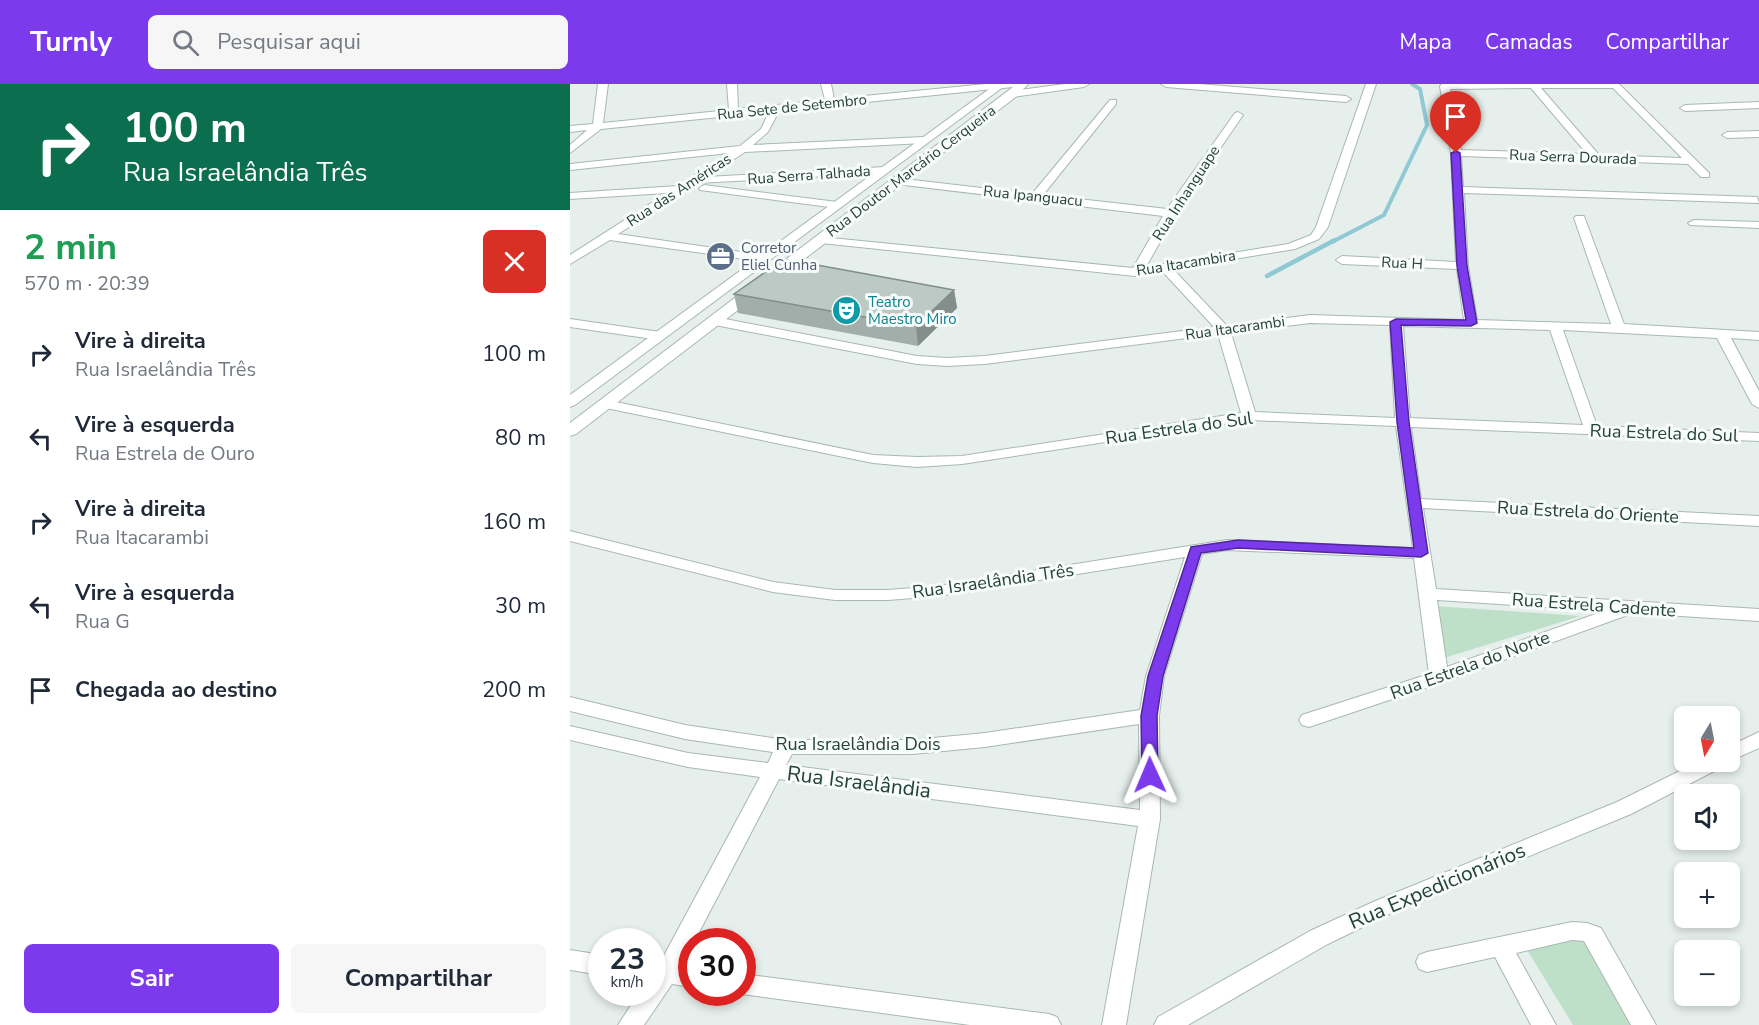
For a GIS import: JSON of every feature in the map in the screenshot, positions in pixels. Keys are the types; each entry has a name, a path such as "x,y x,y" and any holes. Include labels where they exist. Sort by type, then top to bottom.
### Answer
{"street":[{"path":"570,150 598,126 603,84"},
{"path":"732,84 734,113"},
{"path":"826,84 830,103"},
{"name":"Rua Sete de Setembro","path":"570,129 1002,84 1013,89 1084,84"},
{"name":"Rua Doutor Marcário Cerqueira","path":"570,402 1002,84"},
{"name":"Rua Doutor Marcário Cerqueira","path":"570,431 821,240 1013,89 1023,84"},
{"path":"1166,84 1346,99"},
{"name":"Rua Itacambira","path":"821,240 1137,272 1291,247 1315,237 1322,227 1371,84"},
{"path":"1471,323 1462,266 1456,153 1447,86 1615,84 1705,174"},
{"path":"1533,85 1596,158"},
{"path":"1036,196 1113,102"},
{"path":"1685,108 1759,105"},
{"name":"Rua das Américas","path":"570,260 743,149 765,130 775,108"},
{"name":"Rua Inhanguape","path":"1137,272 1170,213 1238,115"},
{"path":"1727,135 1759,134"},
{"path":"570,166 743,149 924,140"},
{"name":"Rua Serra Dourada","path":"1456,153 1691,161"},
{"name":"Rua Serra Talhada","path":"570,196 760,178 885,170"},
{"name":"Rua Ipanguacu","path":"896,181 1170,213"},
{"path":"688,185 837,205"},
{"path":"1459,190 1756,200"},
{"path":"1580,218 1619,328"},
{"path":"1694,223 1759,225"},
{"path":"608,236 777,267 779,272"},
{"path":"778,249 801,255"},
{"name":"Rua H","path":"1342,260 1462,266"},
{"path":"1165,267 1223,329 1249,416"},
{"name":"Rua Itacarambi","path":"715,321 918,360 947,362 985,360 1294,319 1619,328 1759,336"},
{"path":"1396,322 1403,422 1439,677"},
{"path":"570,323 660,336"},
{"path":"1555,326 1591,429"},
{"path":"1722,334 1759,404"},
{"name":"Rua Estrela do Sul","path":"606,404 873,459 917,462 962,460 1249,416 1759,437"},
{"name":"Rua Estrela do Oriente","path":"1416,503 1759,521"},
{"name":"Rua Israelândia Três","path":"570,536 773,587 835,595 888,595 939,591 1238,544 1421,553"},
{"path":"1114,1025 1149,819 1149,716 1155,676 1195,550"},
{"name":"Rua Estrela Cadente","path":"1429,594 1759,615"},
{"name":"Rua Estrela do Norte","path":"1310,720 1439,677 1629,608"},
{"name":"Rua Israelândia Dois","path":"570,704 685,732 786,747 912,747 985,740 1149,716"},
{"name":"Rua Israelândia","path":"570,732 621,746 688,760 1149,819"},
{"path":"1740,749 1759,739"},
{"path":"666,960 786,747"},
{"name":"Rua Expedicionários","path":"1166,1025 1318,938 1382,908 1624,808 1694,772"},
{"path":"1427,962 1572,931 1587,932 1593,935 1644,1025"},
{"path":"1502,947 1544,1025"},
{"path":"570,960 588,963"},
{"path":"756,986 1049,1025"},
{"path":"630,1025 641,1006"}],"green space":[{"path":"1435,606 1581,616 1444,658"},
{"path":"1579,934 1633,1025 1573,1025 1524,945"}],"building":[{"path":"784,259 954,290 916,326 734,294"}],"waterway":[{"path":"1332,242 1384,215 1427,125 1420,89 1412,84"},
{"path":"1267,276 1335,240"}],"place":[{"name":"Corretor Eliel Cunha","path":"720,257"},
{"name":"Teatro Maestro Miro","path":"847,311"}],"route":[{"path":"1150,775 1149,716 1155,676 1195,550 1238,544 1421,553 1416,503 1403,422 1396,322 1471,323 1462,266 1456,153"}]}
